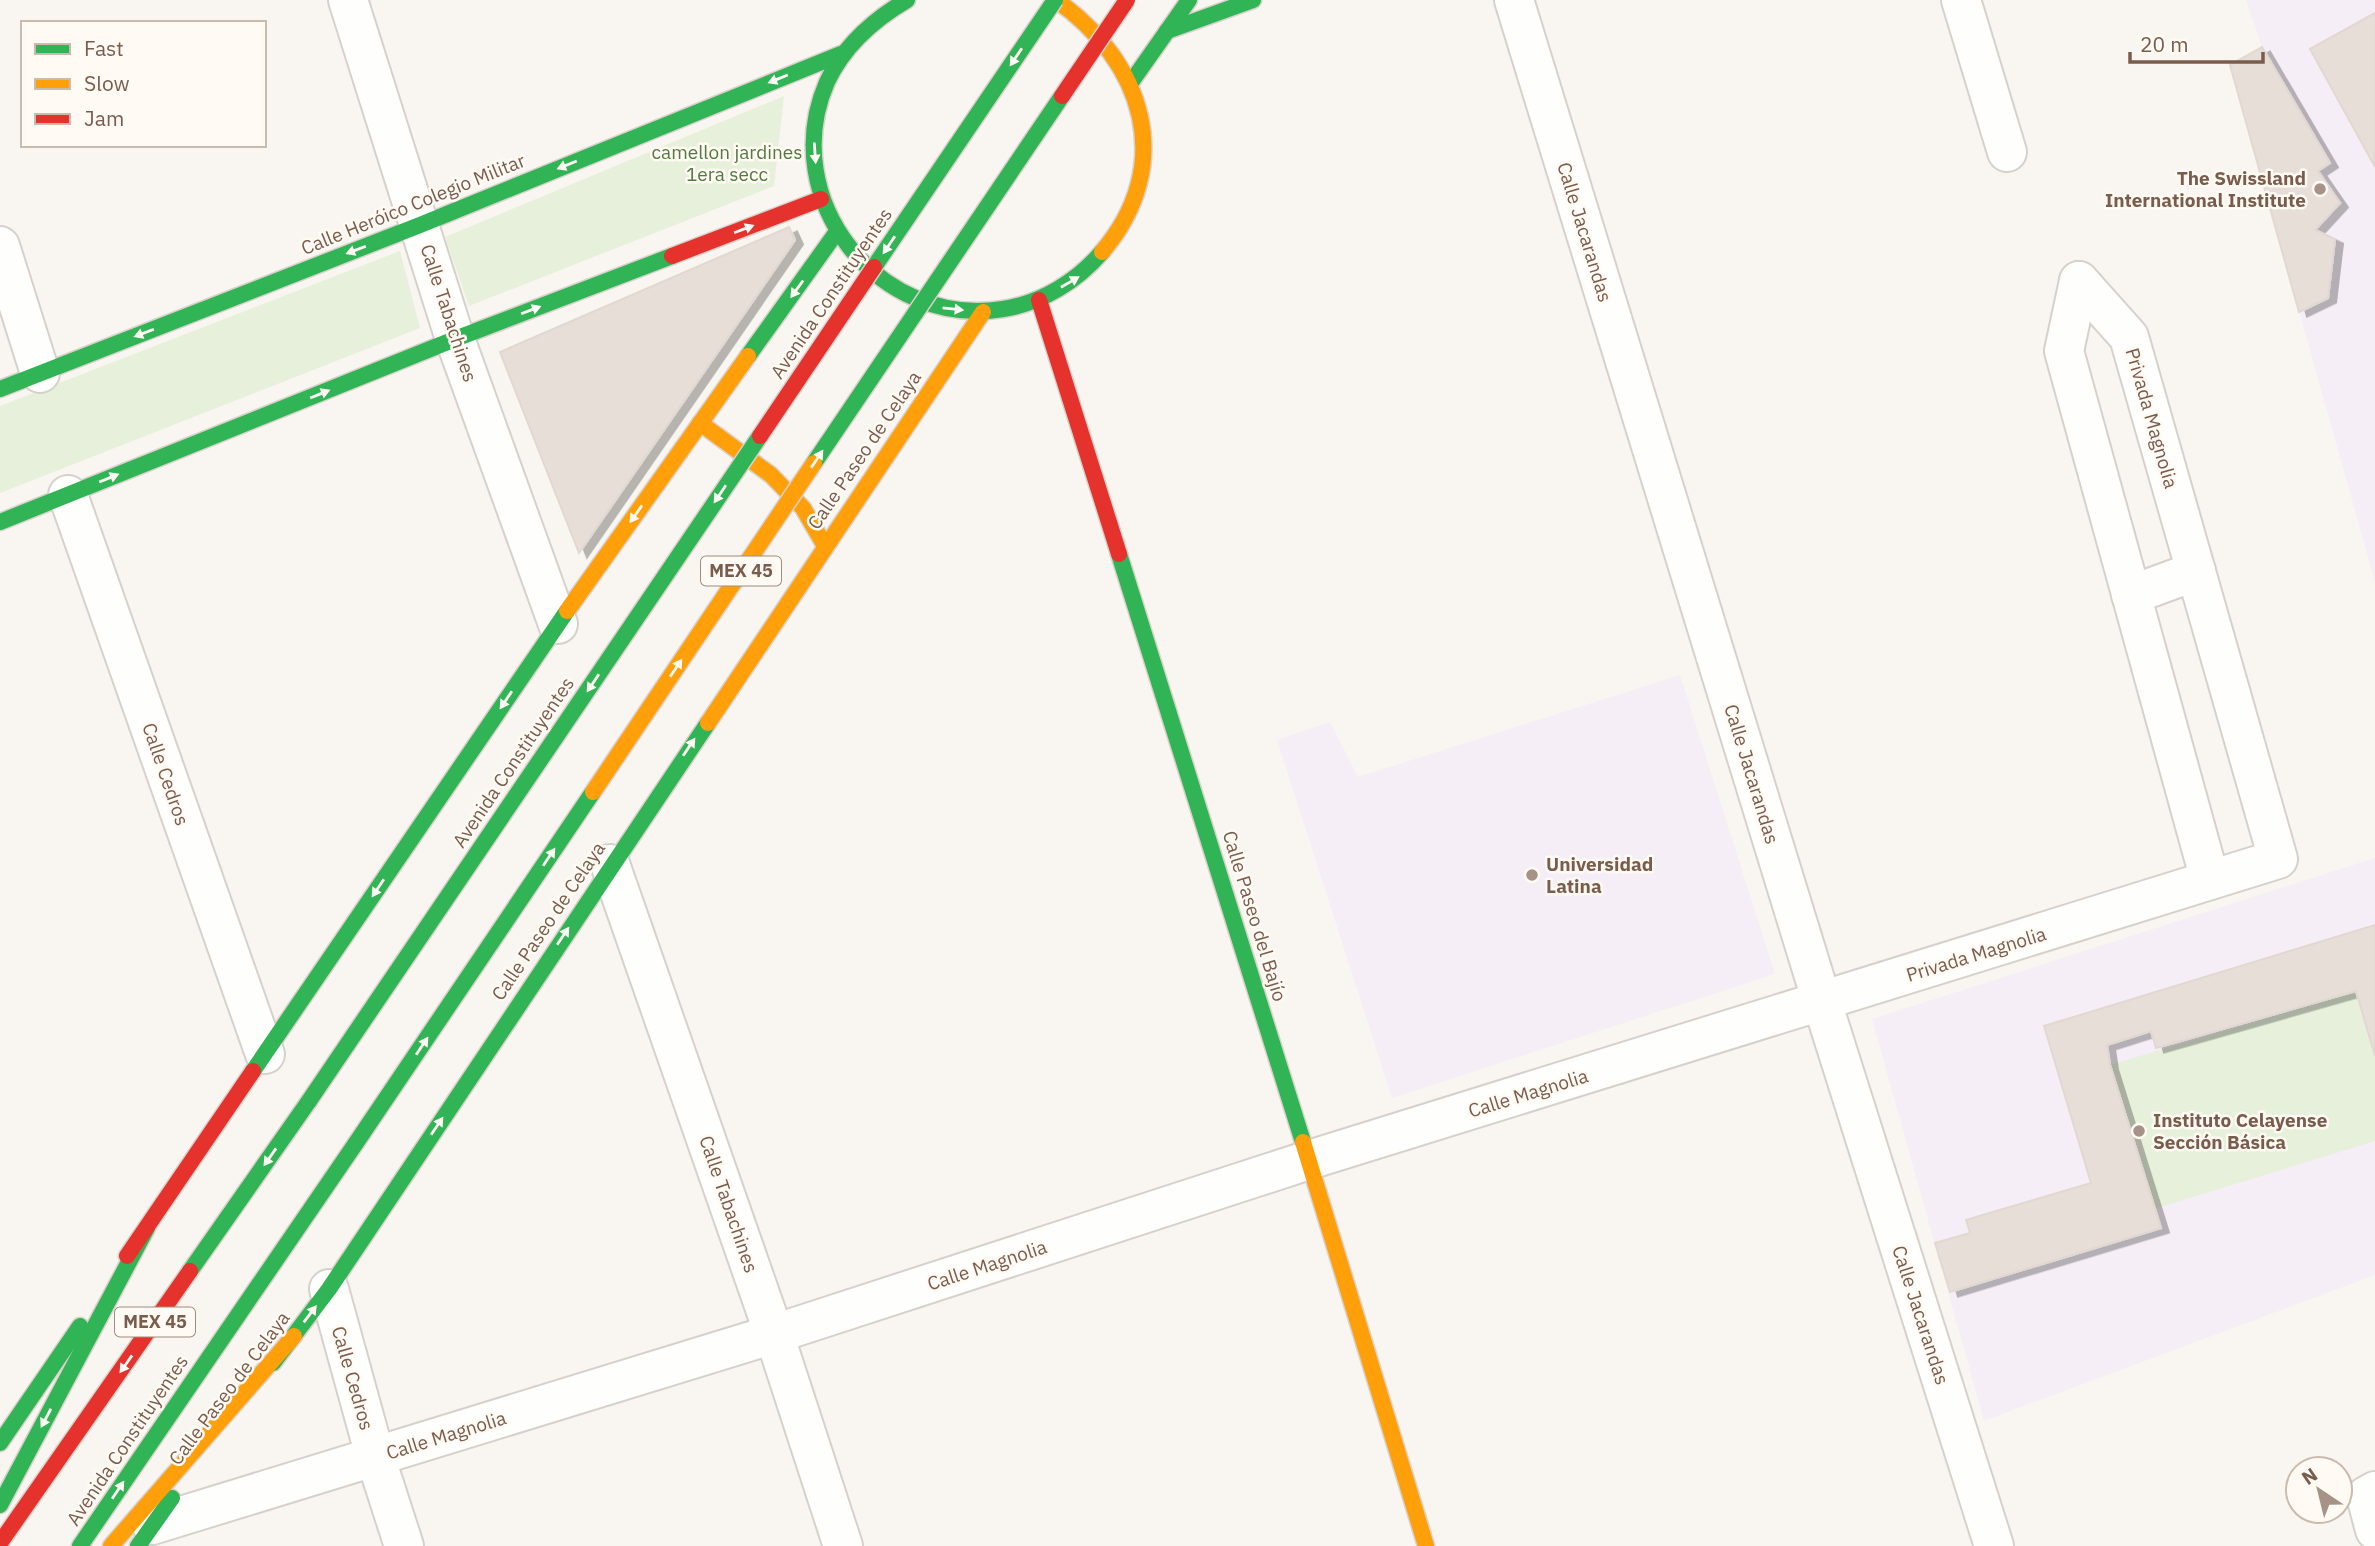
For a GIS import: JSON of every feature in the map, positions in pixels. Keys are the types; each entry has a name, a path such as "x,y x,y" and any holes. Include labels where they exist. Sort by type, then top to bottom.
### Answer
{"main road":[{"path":"907,0 881,13 841,54 819,100 813,149 821,199 836,233 864,267 899,292 940,307 983,312 1039,300 1085,273 1119,233 1140,185 1144,133 1132,81 1112,47 1084,18 1055,0"},
{"name":"Avenida Constituyentes","path":"0,1543 309,1101 1055,0"},
{"name":"Avenida Constituyentes","path":"80,1546 356,1143 1127,0"},
{"path":"1132,81 1189,0"},
{"path":"1167,31 1253,0"},
{"name":"Calle Heróico Colegio Militar","path":"0,389 420,225 841,54"},
{"path":"0,522 455,339 821,199"},
{"path":"0,1443 558,624 836,233"},
{"name":"Calle Paseo del Bajío","path":"1039,300 1309,1160 1426,1546"},
{"name":"Calle Paseo de Celaya","path":"145,1536 329,1289 983,312"},
{"path":"701,423 771,475 803,508 825,546"},
{"path":"0,1506 147,1228"},
{"path":"111,1546 294,1335"}],"street":[{"name":"Calle Tabachines","path":"348,0 455,339 558,624"},
{"name":"Calle Jacarandas","path":"1514,0 1822,1002 1994,1546"},
{"path":"1961,0 2007,152"},
{"path":"0,246 40,373"},
{"name":"Privada Magnolia","path":"1822,1002 2278,859 2129,337 2079,281 2064,351 2210,880"},
{"name":"Calle Cedros","path":"68,495 265,1054"},
{"path":"2131,595 2196,571"},
{"name":"Calle Tabachines","path":"611,864 774,1334 843,1546"},
{"name":"Calle Magnolia","path":"145,1536 375,1457 774,1334 1309,1160 1822,1002"},
{"name":"Calle Cedros","path":"329,1289 375,1457 404,1546"}],"shaded area":[{"name":"The Swissland International Institute","path":"2246,0 2375,0 2375,582 2230,65 2262,47"},
{"name":"Universidad Latina","path":"1680,675 1775,974 1392,1098 1277,740 1330,722 1358,777"},
{"name":"Instituto Celayense Sección Básica","path":"2375,858 2375,1275 1984,1421 1872,1019"}],"green space":[{"name":"camellon jardines 1era secc","path":"784,96 774,186 469,306 445,237"},
{"path":"400,251 420,328 0,493 0,406"},
{"path":"2356,991 2375,1056 2375,1141 2154,1209 2110,1065"}],"building":[{"path":"2375,13 2375,167 2310,49"},
{"path":"2262,47 2330,163 2318,171 2340,203 2315,230 2335,239 2328,298 2299,312 2230,65"},
{"path":"789,227 795,240 579,553 500,352"},
{"path":"2375,925 2375,1056 2356,991 2156,1048 2151,1031 2107,1045 2110,1065 2161,1228 1950,1292 1935,1243 1970,1233 1966,1220 2091,1183 2044,1026"}],"traffic: fast":[{"path":"907,0 871,25 842,56 827,82 815,126 816,170 828,211 849,247 879,277 916,298 958,310 1003,309 1031,302 1070,281 1102,252"},
{"path":"874,267 1055,0"},
{"path":"1132,81 1189,0"},
{"path":"1167,31 1253,0"},
{"path":"0,389 420,225 841,54"},
{"path":"814,463 1062,96"},
{"path":"748,356 836,233"},
{"path":"0,522 455,339 672,256"},
{"path":"309,1101 760,436"},
{"path":"1119,554 1303,1142"},
{"path":"253,1071 567,611"},
{"path":"273,1363 329,1289 708,723"},
{"path":"356,1143 593,792"},
{"path":"190,1271 309,1101"},
{"path":"80,1546 356,1143"},
{"path":"0,1505 147,1228"},
{"path":"0,1443 80,1326"},
{"path":"138,1546 172,1498"}],"traffic: slow":[{"path":"1056,0 1086,25 1110,53 1129,83 1140,116 1143,150 1139,184 1125,218 1102,252"},
{"path":"708,723 983,312"},
{"path":"567,611 748,356"},
{"path":"700,423 771,475 803,508 825,546"},
{"path":"593,792 814,463"},
{"path":"1303,1142 1426,1546"},
{"path":"111,1546 294,1336"}],"traffic: jam":[{"path":"1062,96 1127,0"},
{"path":"672,256 821,199"},
{"path":"760,436 874,267"},
{"path":"1039,300 1119,554"},
{"path":"127,1256 253,1071"},
{"path":"0,1543 190,1271"}],"place":[{"name":"The Swissland International Institute","path":"2320,189"},
{"name":"Universidad Latina","path":"1532,875"},
{"name":"Instituto Celayense Sección Básica","path":"2139,1131"}]}
